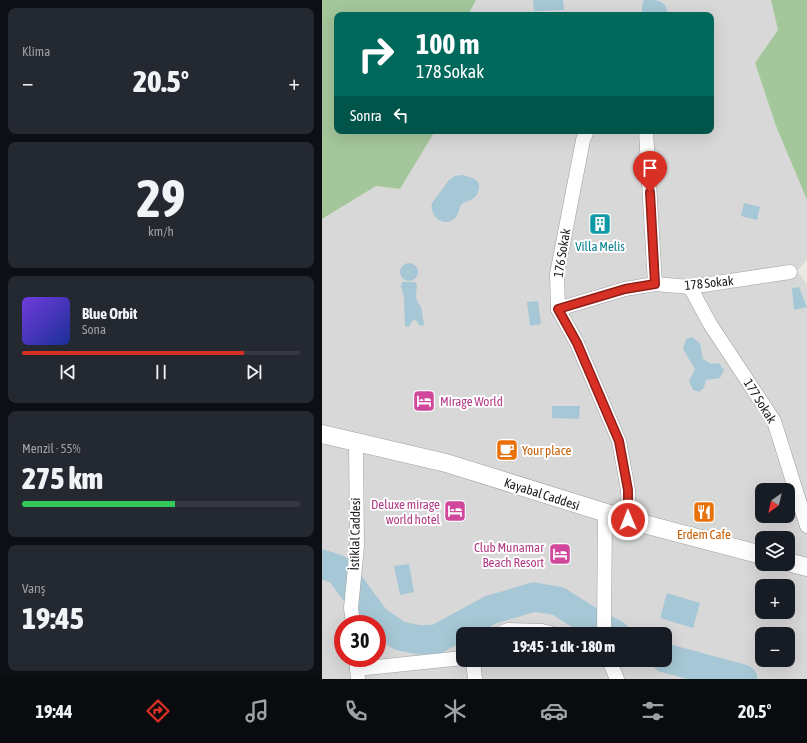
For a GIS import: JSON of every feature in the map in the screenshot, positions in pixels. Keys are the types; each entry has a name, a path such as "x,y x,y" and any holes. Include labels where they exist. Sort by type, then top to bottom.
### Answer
{"street":[{"path":"646,134 655,284"},
{"name":"176 Sokak","path":"585,135 557,274 558,309 577,343 619,441 628,490 628,520"},
{"name":"178 Sokak","path":"558,309 625,289 655,284 690,287 790,272"},
{"name":"177 Sokak","path":"690,287 710,324 774,422 807,526"},
{"name":"Kayabal Caddesi","path":"322,434 446,463 605,514 755,553"},
{"name":"İstiklal Caddesi","path":"352,615 351,608 357,546 356,443"},
{"path":"604,627 605,514"},
{"path":"795,564 807,567"},
{"path":"357,669 456,659"},
{"path":"474,667 475,679"},
{"path":"612,667 617,679"}],"shaded area":[{"path":"476,0 771,0 778,30 755,64 776,126 807,200 807,260 797,271 807,284 807,679 322,679 322,219 376,186 400,189 433,134 714,134 714,12 470,12"}],"green space":[{"path":"322,0 476,0 470,12 334,12 334,134 433,134 400,189 376,186 322,219"},
{"path":"771,0 807,0 807,200 776,126 755,63 778,30"}],"water":[{"path":"533,0 563,0 564,10 534,11"},
{"path":"644,0 654,0 661,2 666,6 667,12 642,12"},
{"path":"462,175 471,177 478,182 479,189 476,196 461,205 454,219 446,222 441,221 433,212 432,203 449,180 455,176"},
{"path":"744,203 760,207 757,220 741,216"},
{"path":"409,263 415,266 418,272 415,278 409,281 403,278 400,272 403,266"},
{"path":"402,282 415,282 417,285 416,297 421,307 424,324 423,326 419,325 416,320 412,321 409,327 405,326 404,297 401,286"},
{"path":"799,287 807,307 794,310 792,288"},
{"path":"538,301 541,324 530,326 527,302"},
{"path":"692,337 700,343 703,359 711,364 719,363 724,370 720,378 706,380 704,388 699,392 693,390 689,381 695,369 683,349 686,339"},
{"path":"552,406 580,406 579,419 552,418"},
{"path":"409,564 414,592 400,595 394,566"},
{"path":"667,593 700,603 693,628 660,618"}],"waterway":[{"path":"322,564 339,570 376,620 400,636 420,640 437,639 456,629"},
{"path":"459,627 490,610 534,597 558,601 602,627"},
{"path":"672,660 743,679"}],"place":[{"name":"Villa Melis","path":"600,224"},
{"name":"Mirage World","path":"424,401"},
{"name":"Your place","path":"507,450"},
{"name":"Deluxe mirage world hotel","path":"455,511"},
{"name":"Erdem Cafe","path":"704,512"},
{"name":"Club Munamar Beach Resort","path":"560,554"}],"route":[{"path":"628,520 628,490 619,441 577,343 558,309 625,289 655,284 650,192"}]}
